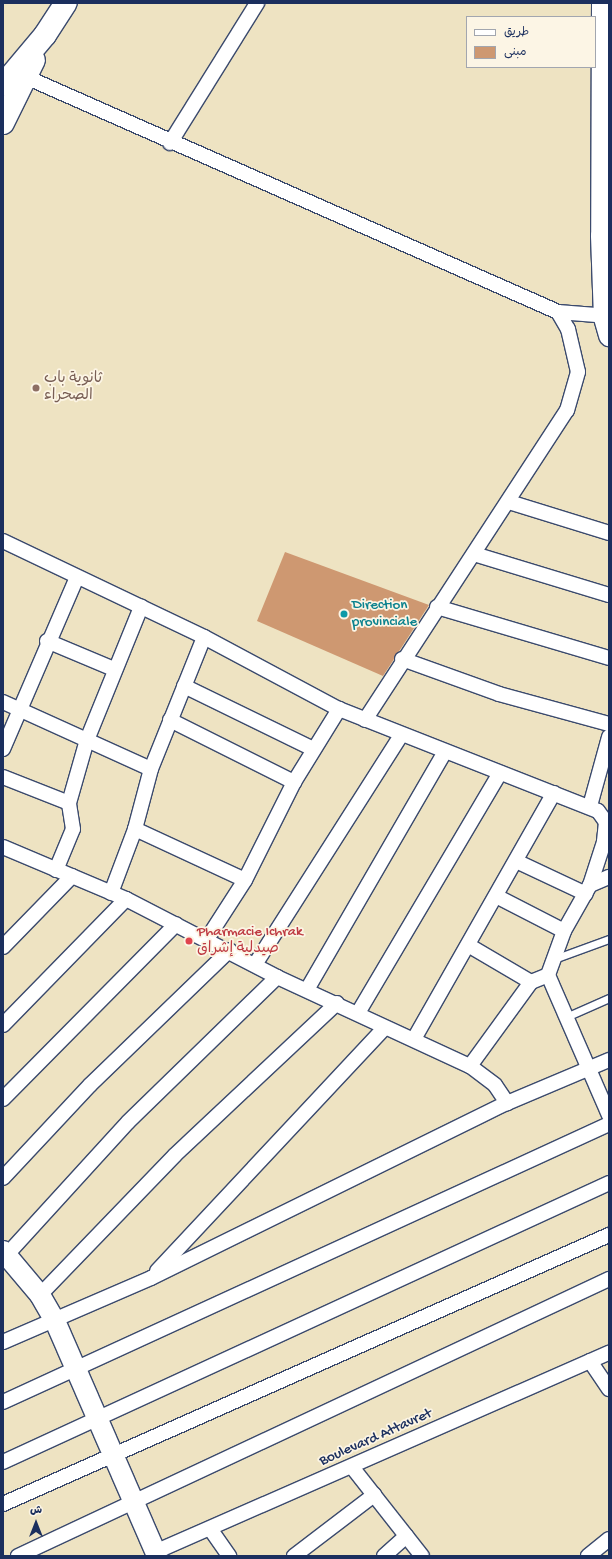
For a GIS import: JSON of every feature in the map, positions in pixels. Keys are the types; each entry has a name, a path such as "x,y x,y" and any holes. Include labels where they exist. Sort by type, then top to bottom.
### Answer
{"main road":[{"path":"3,123 15,78 66,3"}],"street":[{"path":"170,143 257,3"},
{"path":"15,78 170,143 558,312 607,323 605,30 602,3"},
{"path":"365,720 402,659 509,502 566,410 577,384 575,347 558,312"},
{"path":"509,502 609,533"},
{"path":"3,541 77,578 204,637 339,709 401,735 590,806 603,816 606,826 588,889 564,930 552,960 548,975 609,1115"},
{"path":"474,554 609,595"},
{"path":"3,749 21,710 47,641 77,578"},
{"path":"56,870 73,829 69,803 87,740 114,669 142,607"},
{"path":"437,607 609,658"},
{"path":"111,893 135,829 151,769 204,637"},
{"path":"47,641 114,669"},
{"path":"402,659 499,694 609,724"},
{"path":"184,686 313,749"},
{"path":"3,702 151,769"},
{"path":"206,939 245,880 294,782 339,709"},
{"path":"170,720 294,782"},
{"path":"256,963 401,735"},
{"path":"590,806 604,776 609,736"},
{"path":"308,988 445,752"},
{"path":"358,1013 500,773"},
{"path":"3,777 69,803"},
{"path":"414,1039 554,793"},
{"path":"135,829 245,880"},
{"path":"4,849 126,899 256,963 277,977 308,988 384,1028 414,1039 470,1066 495,1085 507,1103"},
{"path":"516,861 588,889"},
{"path":"3,947 72,876"},
{"path":"588,889 609,877"},
{"path":"496,896 564,930"},
{"path":"3,1025 126,899"},
{"path":"3,1099 176,924"},
{"path":"468,945 531,982"},
{"path":"3,1178 90,1085 230,950"},
{"path":"470,1066 531,982 548,975"},
{"path":"156,1554 134,1500 96,1419 55,1321 40,1295 4,1255 128,1122 277,977"},
{"path":"40,1295 175,1154 337,1003"},
{"path":"151,1278 384,1028"},
{"path":"3,1342 55,1321 151,1278 507,1103 589,1070 609,1060"},
{"path":"3,1402 76,1371 609,1124"},
{"path":"3,1462 609,1183"},
{"path":"3,1504 112,1453 609,1235"},
{"path":"18,1556 134,1500 609,1279"},
{"name":"Boulevard Attavret","path":"156,1554 609,1353"},
{"path":"590,1361 609,1389"},
{"path":"352,1467 422,1556"},
{"path":"294,1556 374,1495"},
{"path":"211,1530 229,1556"},
{"path":"384,1556 406,1536"},
{"path":"588,1556 609,1539"}],"lane":[{"path":"552,960 609,939"},
{"path":"566,1017 609,998"}],"building":[{"name":"Direction provinciale","path":"285,552 429,605 383,676 257,621"}],"place":[{"name":"ثانوية باب الصحراء","path":"36,388"},
{"name":"Direction provinciale","path":"344,614"},
{"name":"Pharmacie Ichrak صيدلية إشراق","path":"189,941"}]}
